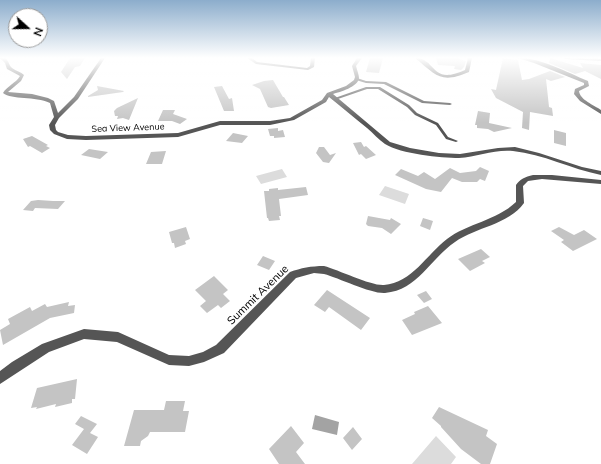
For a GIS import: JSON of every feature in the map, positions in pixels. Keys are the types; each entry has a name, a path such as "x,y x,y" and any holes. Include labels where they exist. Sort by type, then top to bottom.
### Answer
{"street":[{"name":"Sea View Avenue","path":"20,80 7,89 5,93 9,95 46,99 54,104 57,117 52,125 53,130 56,133 67,137 86,138 178,135 220,123 270,122 292,119 324,101 329,94"},
{"path":"57,117 76,98 88,80"},
{"path":"357,80 354,84 329,94 388,143 398,147 430,155 447,156 469,155 504,149 515,149 537,154 588,171 601,173"},
{"path":"580,80 586,82 587,86 577,90 576,94 582,100 601,112"},
{"name":"Summit Avenue","path":"0,378 16,366 46,348 84,334 118,337 169,360 189,361 204,357 220,349 292,275 301,271 321,268 364,285 383,289 403,284 451,240 479,225 514,211 520,203 519,185 526,179 537,177 565,178 601,182"}],"lane":[{"path":"359,80 366,82 385,83 423,102 450,104"},
{"path":"334,99 367,88 379,88 408,106 416,114 437,124 447,138 456,141"}],"shaded area":[{"path":"282,169 287,177 261,184 256,176"},
{"path":"385,186 409,194 405,204 379,195"},
{"path":"315,415 339,422 337,435 312,429"},
{"path":"436,436 456,457 451,464 412,464"}],"building":[{"path":"273,80 289,105 271,108 268,107 260,89 252,85"},
{"path":"498,80 546,80 549,107 552,108 553,116 530,112 529,130 522,128 523,112 496,98 491,89 496,90"},
{"path":"97,86 124,91 88,97 98,90"},
{"path":"222,86 229,99 232,98 234,111 224,111 214,87"},
{"path":"138,98 129,120 123,118 117,119 118,116 115,116 114,111 117,108"},
{"path":"163,110 175,110 173,114 187,119 180,124 172,121 158,121"},
{"path":"478,111 490,113 489,123 512,128 494,132 488,129 477,128 477,125 475,125"},
{"path":"278,128 278,131 283,130 285,137 274,138 274,136 270,136 268,129"},
{"path":"554,130 566,133 566,146 554,143"},
{"path":"233,133 248,136 242,143 226,141"},
{"path":"32,136 48,145 46,146 50,148 42,153 30,146 28,147 23,139"},
{"path":"361,142 364,147 366,146 376,155 366,159 361,154 359,155 353,143"},
{"path":"319,147 324,147 330,155 336,153 329,163 323,162 316,153"},
{"path":"89,149 108,152 100,159 81,155"},
{"path":"166,151 162,164 146,164 151,152"},
{"path":"480,167 489,171 485,181 480,179 477,182 462,182 452,178 441,192 426,189 395,175 401,169 418,176 424,172 435,179 450,168 460,173 476,171"},
{"path":"306,187 308,195 279,199 280,220 269,221 267,218 264,191 278,188 278,190"},
{"path":"31,201 65,201 58,209 35,208 33,211 23,210"},
{"path":"368,216 390,220 391,218 401,224 391,234 382,228 368,226 366,224"},
{"path":"423,218 433,221 430,230 420,226"},
{"path":"186,227 190,239 185,241 186,244 175,248 169,232"},
{"path":"559,227 574,235 584,230 597,239 573,251 561,242 564,240 551,231"},
{"path":"481,249 490,257 482,261 485,263 470,271 458,259"},
{"path":"263,256 275,261 269,270 257,265"},
{"path":"214,276 228,290 223,294 230,301 221,308 218,305 207,313 200,306 206,301 195,290"},
{"path":"327,290 370,318 361,330 329,307 325,312 314,305"},
{"path":"426,291 432,299 424,303 417,295"},
{"path":"69,302 68,306 75,305 74,313 50,318 3,345 0,330 10,324 8,319 30,307 32,311 45,304 47,307"},
{"path":"428,306 442,323 412,335 402,320 415,314 414,312"},
{"path":"77,379 75,399 72,399 72,403 55,407 56,404 36,409 37,407 31,408 37,388"},
{"path":"166,401 185,401 183,411 189,411 185,432 150,432 148,436 141,441 140,446 124,446 134,410 164,410"},
{"path":"439,407 488,430 486,436 497,444 490,464 481,464 461,449 432,418"},
{"path":"81,416 97,424 90,433 98,437 87,454 72,445 84,429 75,424"},
{"path":"291,426 304,443 296,452 305,464 279,464 269,449"},
{"path":"353,427 362,439 352,450 343,438"}]}
